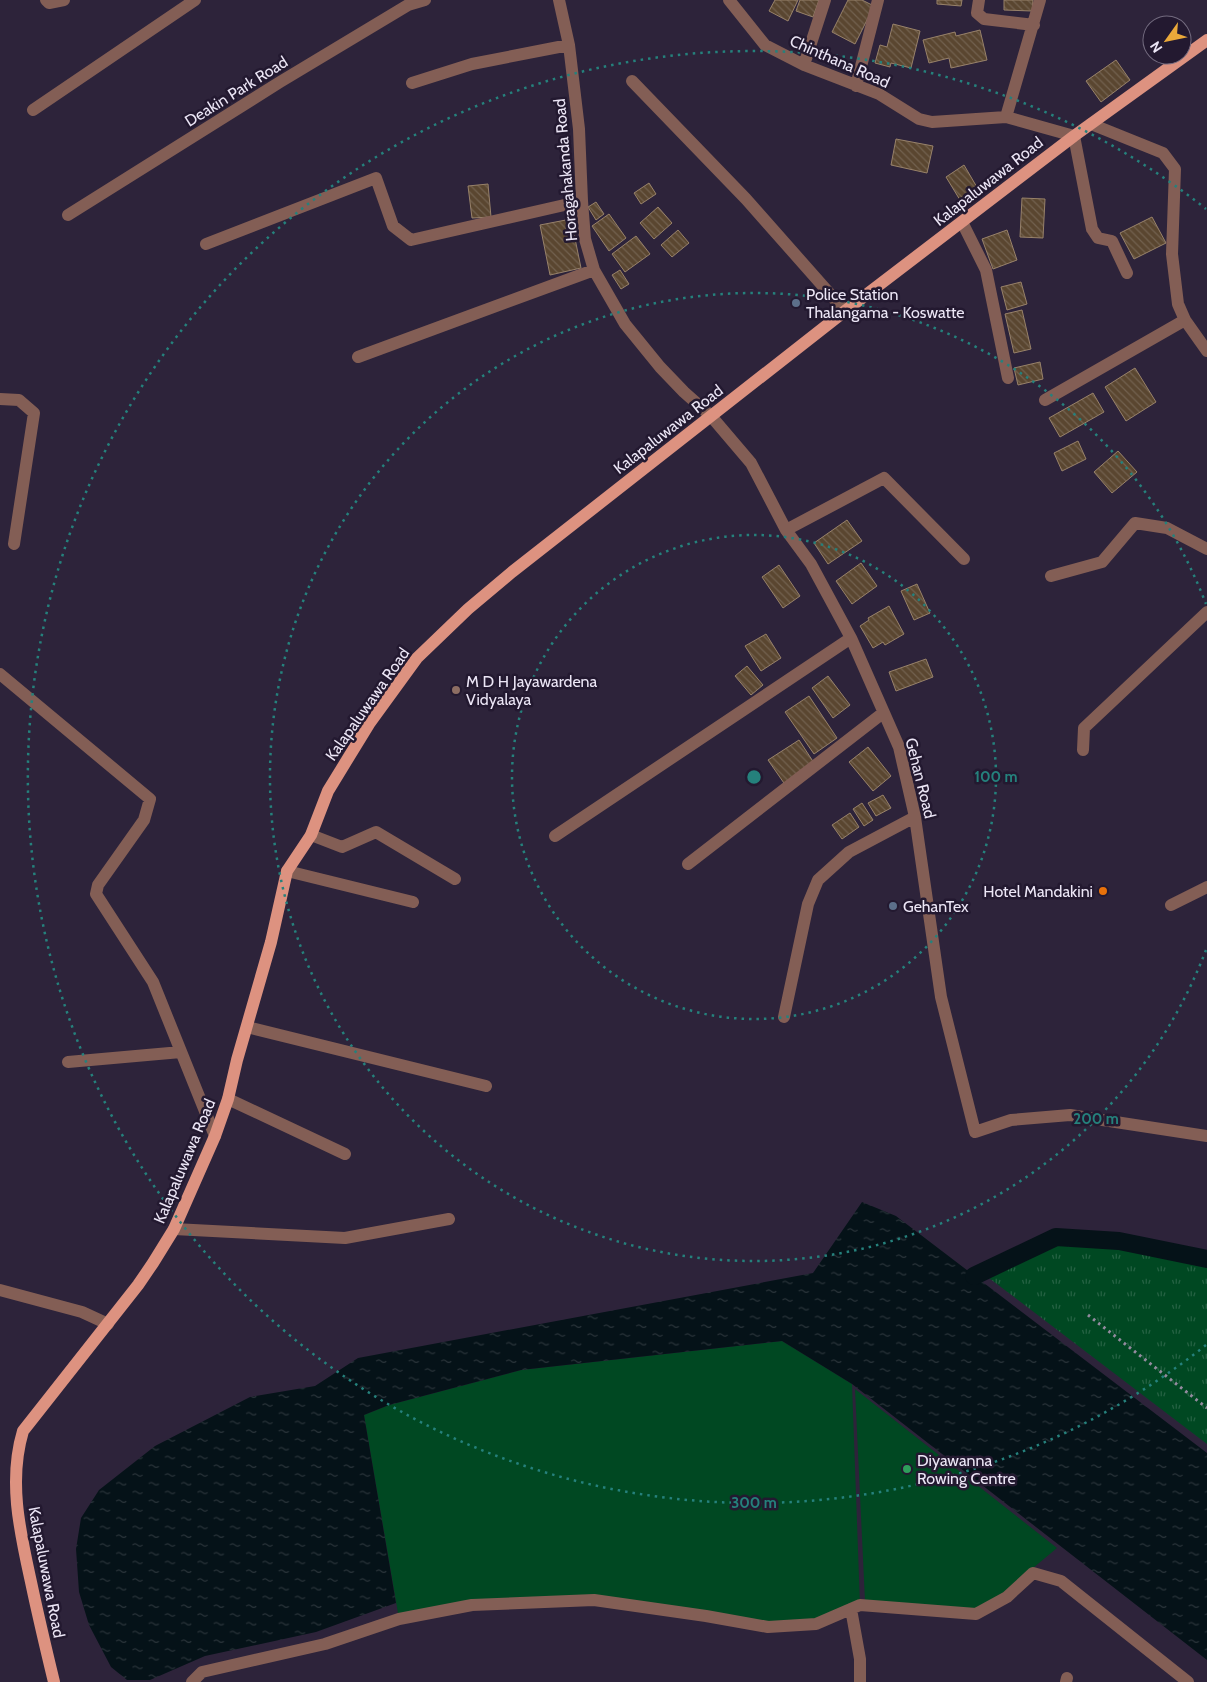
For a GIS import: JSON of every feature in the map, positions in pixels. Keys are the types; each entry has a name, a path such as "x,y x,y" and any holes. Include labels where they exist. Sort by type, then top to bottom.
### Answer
{"main road":[{"name":"Kalapaluwawa Road","path":"54,1682 19,1527 15,1473 18,1449 23,1431 108,1324 153,1263 174,1229 215,1136 228,1099 271,942 287,871 311,836 328,791 369,724 417,658 468,609 512,572 845,311 1074,136 1207,40"}],"street":[{"path":"46,0 49,3 64,0"},
{"path":"32,110 195,0"},
{"name":"Deakin Park Road","path":"68,215 280,82 408,6 424,0"},
{"name":"Horagahakanda Road","path":"559,0 569,45 580,129 585,239 594,270 625,324 678,385 711,416"},
{"name":"Chinthana Road","path":"729,0 765,45 804,65 879,94 919,119 932,122 1006,117 1074,136"},
{"path":"804,65 825,0"},
{"path":"856,86 878,0"},
{"path":"979,0 977,13 984,19 1034,25"},
{"path":"1006,117 1040,0"},
{"path":"412,83 472,64 569,45"},
{"path":"632,81 746,199 845,311"},
{"path":"1091,124 1163,153 1175,169 1172,254 1178,304 1185,320 1207,351"},
{"path":"1074,136 1092,230 1098,238 1112,241 1127,273"},
{"path":"206,244 376,178 393,226 411,240 582,201"},
{"path":"962,222 986,270 1008,378"},
{"path":"358,357 594,270"},
{"path":"1045,400 1185,320"},
{"path":"0,399 19,400 34,413 14,544"},
{"name":"Gehan Road","path":"711,416 751,462 786,530 812,564 851,638 899,747 915,817 941,997 975,1132 1012,1120 1070,1115 1207,1136"},
{"path":"786,530 884,478 964,559"},
{"path":"1051,576 1102,562 1135,523 1167,528 1207,549"},
{"path":"1083,750 1084,728 1207,612"},
{"path":"555,836 851,638"},
{"path":"0,674 150,799 144,820 98,885 96,894 153,982 215,1136"},
{"path":"688,864 883,714"},
{"path":"784,1017 808,904 818,880 849,852 915,817"},
{"path":"311,836 342,847 376,832 455,878"},
{"path":"287,871 413,902"},
{"path":"1171,905 1207,887"},
{"path":"247,1027 486,1086"},
{"path":"68,1062 181,1052"},
{"path":"228,1099 345,1154"},
{"path":"174,1229 344,1238 449,1219"},
{"path":"0,1290 82,1312 108,1324"},
{"path":"192,1682 202,1672 325,1644 399,1619 472,1605 594,1600 706,1616 768,1628 816,1624 860,1605 976,1614 1007,1597 1033,1573 1061,1581 1188,1682"},
{"path":"851,1609 860,1659 860,1682"}],"path":[{"path":"1088,1315 1207,1408"}],"green space":[{"path":"1057,1245 1118,1249 1207,1267 1207,1444 989,1278"},
{"path":"782,1341 852,1384 860,1605 816,1624 768,1627 594,1600 472,1605 399,1619 364,1415 389,1405 521,1370"},
{"name":"Diyawanna Rowing Centre","path":"855,1389 1057,1548 1003,1593 973,1610 865,1601"}],"water":[{"path":"862,1202 896,1216 1207,1453 1207,1660 852,1384 782,1341 521,1370 389,1405 364,1415 396,1603 316,1632 205,1656 150,1680 127,1680 111,1667 89,1625 79,1592 76,1549 81,1518 99,1490 155,1446 250,1397 315,1386 358,1358 813,1273"}],"building":[{"path":"775,0 798,0 788,21 769,11"},
{"path":"800,0 819,0 813,17 796,11"},
{"path":"848,0 862,0 874,6 855,44 832,32"},
{"path":"937,0 962,0 961,6 937,4"},
{"path":"1004,0 1033,0 1032,11 1004,10"},
{"path":"893,24 920,31 911,68 891,63 890,67 875,63 880,45 887,47"},
{"path":"980,30 987,60 951,68 949,58 929,63 923,40 955,32 956,36"},
{"path":"1116,60 1130,80 1101,102 1086,81"},
{"path":"896,139 933,146 927,173 891,165"},
{"path":"964,165 978,189 960,200 946,177"},
{"path":"649,183 656,194 641,204 634,193"},
{"path":"488,184 491,217 472,218 468,186"},
{"path":"1022,198 1045,199 1043,238 1020,237"},
{"path":"596,202 604,214 596,220 588,207"},
{"path":"658,207 672,223 654,239 640,223"},
{"path":"609,214 626,238 609,251 592,226"},
{"path":"1152,217 1166,243 1134,259 1120,233"},
{"path":"571,219 581,268 550,275 540,225"},
{"path":"678,230 689,243 672,257 661,245"},
{"path":"1007,230 1017,260 993,269 982,239"},
{"path":"636,236 650,254 625,272 612,254"},
{"path":"620,270 629,284 621,289 612,275"},
{"path":"1021,282 1027,304 1007,310 1001,287"},
{"path":"1022,310 1031,349 1014,353 1005,314"},
{"path":"1040,362 1043,379 1018,385 1014,368"},
{"path":"1135,368 1156,402 1126,421 1105,387"},
{"path":"1093,393 1104,412 1060,437 1049,418"},
{"path":"1078,441 1086,459 1062,471 1054,453"},
{"path":"1118,451 1137,472 1112,493 1094,472"},
{"path":"847,520 862,541 828,564 814,543"},
{"path":"861,563 877,586 852,604 836,581"},
{"path":"779,565 800,596 783,608 762,577"},
{"path":"917,584 930,613 914,620 901,591"},
{"path":"889,606 904,634 885,645 883,642 873,648 860,626 869,620 868,618"},
{"path":"766,634 781,658 761,671 745,646"},
{"path":"926,659 933,677 896,691 889,672"},
{"path":"747,666 763,685 751,695 735,676"},
{"path":"828,676 850,705 833,718 812,688"},
{"path":"809,696 837,738 814,754 785,712"},
{"path":"799,740 816,766 786,786 768,760"},
{"path":"868,747 891,776 873,791 849,762"},
{"path":"883,795 891,808 876,816 868,803"},
{"path":"862,803 873,820 864,826 853,809"},
{"path":"850,813 859,827 842,839 832,825"}],"waterway":[{"path":"974,1276 1056,1237 1119,1241 1207,1259"}],"place":[{"name":"Police Station Thalangama - Koswatte","path":"796,303"},
{"name":"M D H Jayawardena Vidyalaya","path":"456,690"},
{"name":"Hotel Mandakini","path":"1103,891"},
{"name":"GehanTex","path":"893,906"},
{"name":"Diyawanna Rowing Centre","path":"907,1469"}]}
